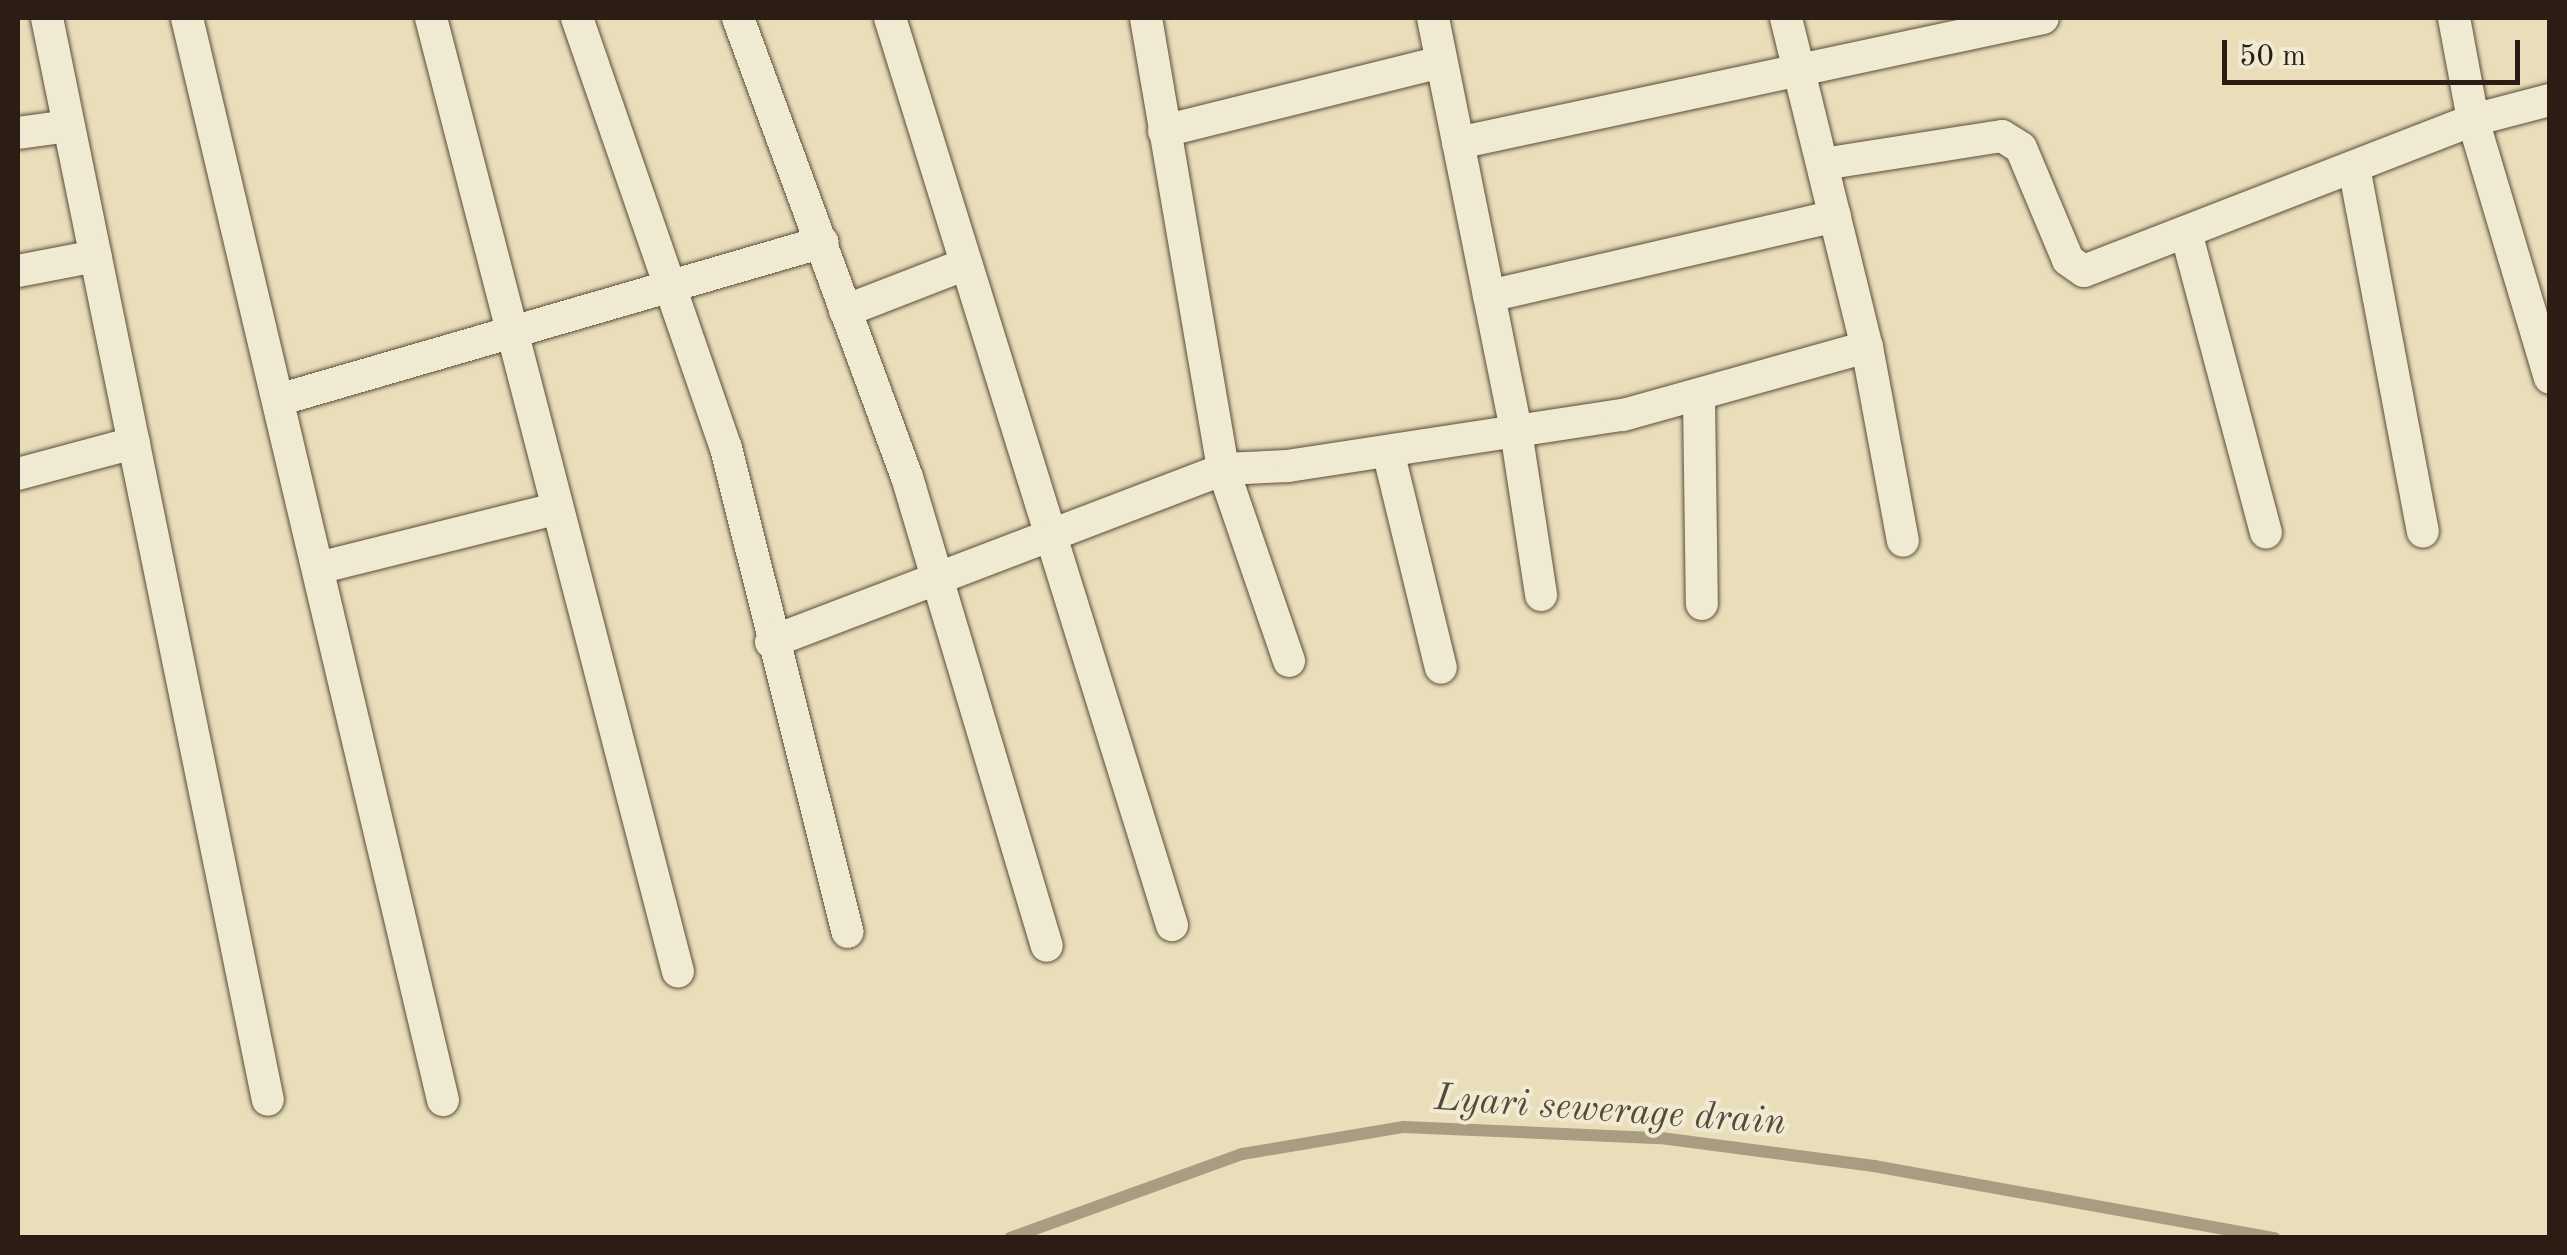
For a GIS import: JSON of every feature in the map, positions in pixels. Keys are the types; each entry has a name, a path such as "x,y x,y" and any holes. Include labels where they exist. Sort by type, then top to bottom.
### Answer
{"street":[{"path":"47,18 268,1100"},
{"path":"186,18 442,1100"},
{"path":"430,18 554,509 678,972"},
{"path":"577,18 667,287 726,448 771,642 848,932"},
{"path":"738,18 823,242 942,582 1047,946"},
{"path":"890,18 1172,926"},
{"path":"1146,18 1223,469 1289,661"},
{"path":"1432,18 1516,430 1540,595"},
{"path":"1786,18 1796,74 1823,164 1868,347 1903,541"},
{"path":"1458,144 2042,18"},
{"path":"2454,18 2473,120 2550,378"},
{"path":"1164,131 1441,62"},
{"path":"1823,164 2002,136 2022,148 2074,268 2186,232 2473,120 2550,100"},
{"path":"18,132 69,126"},
{"path":"2354,167 2423,532"},
{"path":"1489,296 1835,216"},
{"path":"2186,232 2266,533"},
{"path":"278,400 823,242"},
{"path":"18,271 96,256"},
{"path":"845,311 966,264"},
{"path":"771,642 942,582 1223,469 1388,451 1699,399 1868,347"},
{"path":"1699,399 1702,604"},
{"path":"18,474 134,442"},
{"path":"1388,451 1441,668"},
{"path":"318,568 554,509"}],"waterway":[{"name":"Lyari sewerage drain","path":"1010,1238 1242,1154 1404,1127 1661,1138 1874,1166 2275,1238"}]}
